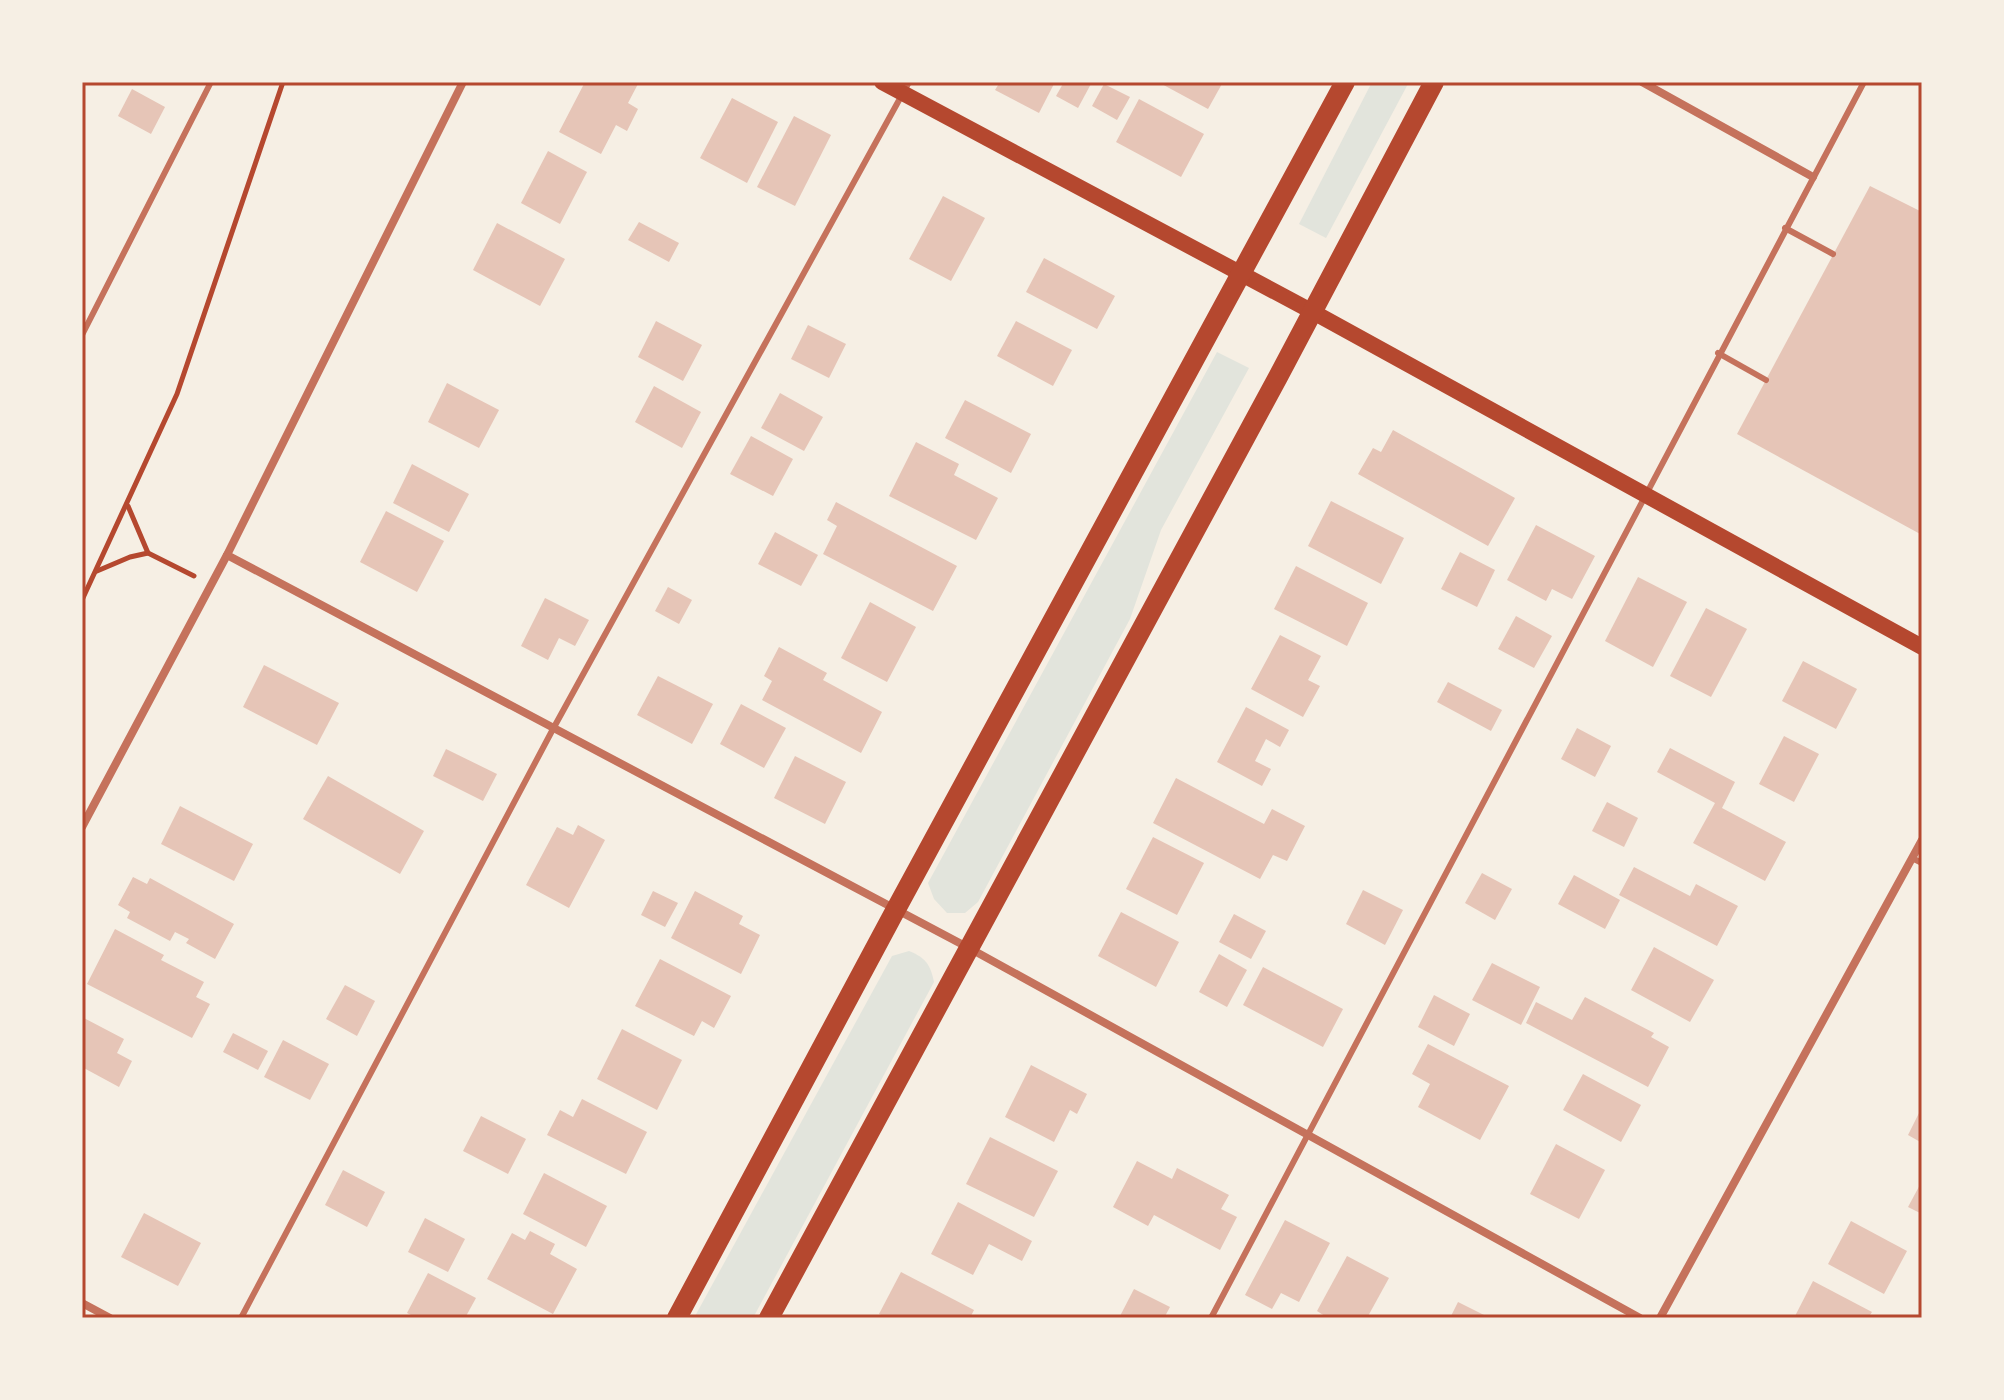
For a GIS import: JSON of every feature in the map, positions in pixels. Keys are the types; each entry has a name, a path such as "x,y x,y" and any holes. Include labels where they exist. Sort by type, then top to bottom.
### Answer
{"main road":[{"path":"882,82 906,88 1922,647"},
{"path":"677,1318 1345,82"},
{"path":"769,1318 1313,312 1434,82"}],"street":[{"path":"82,827 227,555 463,82"},
{"path":"1642,82 1813,177"},
{"path":"227,555 969,948 1640,1318"},
{"path":"1660,1318 1922,840"},
{"path":"82,1303 110,1318"}],"lane":[{"path":"82,335 211,82"},
{"path":"1211,1318 1718,353 1864,82"},
{"path":"241,1318 553,729 906,88"},
{"path":"1785,228 1833,254"},
{"path":"1718,353 1766,380"},
{"path":"1912,858 1922,863"}],"path":[{"path":"82,600 128,505 192,353 283,82"},
{"path":"128,505 148,553"},
{"path":"96,572 130,557 148,553 211,585"}],"shaded area":[{"path":"1372,82 1409,82 1326,238 1299,224"},
{"path":"1217,352 1249,368 1161,530 1130,619 978,902 965,913 947,913 934,899 928,883"},
{"path":"909,951 926,962 934,982 753,1318 694,1318 892,956"}],"building":[{"path":"585,82 639,82 628,103 638,109 627,131 616,125 601,154 559,132"},
{"path":"1000,82 1055,82 1039,113 995,90"},
{"path":"1064,82 1092,82 1078,108 1056,96"},
{"path":"1158,82 1223,82 1208,109"},
{"path":"1104,84 1130,97 1117,120 1092,106"},
{"path":"132,89 165,107 151,134 118,116"},
{"path":"732,98 778,122 747,183 700,158"},
{"path":"1139,99 1204,134 1181,177 1116,142"},
{"path":"794,116 831,135 795,206 757,187"},
{"path":"548,151 587,172 560,224 521,203"},
{"path":"1870,186 1922,212 1922,535 1737,434"},
{"path":"943,196 985,218 951,281 909,259"},
{"path":"639,222 679,243 669,262 628,240"},
{"path":"497,223 565,259 540,306 473,270"},
{"path":"1044,258 1115,296 1097,329 1026,292"},
{"path":"656,321 702,345 683,381 638,357"},
{"path":"1016,321 1072,350 1053,386 997,356"},
{"path":"808,325 846,344 829,378 791,359"},
{"path":"447,383 499,410 479,448 428,422"},
{"path":"654,386 701,412 682,448 635,422"},
{"path":"780,393 823,417 804,451 761,428"},
{"path":"965,400 1031,434 1011,473 945,438"},
{"path":"1393,430 1515,498 1488,546 1358,474 1373,448 1381,452"},
{"path":"751,436 793,459 773,496 730,474"},
{"path":"916,442 959,464 954,475 998,498 976,540 889,496"},
{"path":"412,464 469,494 449,532 393,503"},
{"path":"1331,501 1404,538 1381,584 1308,546"},
{"path":"836,502 957,566 933,611 823,554 837,526 827,520"},
{"path":"386,511 444,541 417,592 360,562"},
{"path":"1536,525 1595,556 1572,599 1552,589 1546,601 1507,580"},
{"path":"775,532 818,555 801,586 758,564"},
{"path":"1460,552 1495,570 1477,607 1441,589"},
{"path":"1296,566 1368,603 1347,646 1274,609"},
{"path":"1638,577 1687,602 1653,667 1605,641"},
{"path":"668,587 692,600 679,624 655,611"},
{"path":"545,598 589,620 575,646 559,638 548,660 521,646"},
{"path":"870,602 916,627 887,682 841,658"},
{"path":"1706,608 1747,629 1711,697 1670,676"},
{"path":"1516,616 1552,636 1534,668 1498,649"},
{"path":"1280,635 1321,656 1308,680 1320,686 1303,717 1251,689"},
{"path":"779,647 827,673 823,680 882,712 861,753 762,700 772,681 764,676"},
{"path":"1803,661 1857,689 1836,729 1782,701"},
{"path":"264,665 339,703 317,745 243,707"},
{"path":"658,676 713,704 692,744 637,715"},
{"path":"1448,682 1502,710 1491,731 1437,702"},
{"path":"741,704 786,728 764,768 720,744"},
{"path":"1246,707 1289,730 1280,747 1266,739 1255,761 1271,769 1262,786 1217,762"},
{"path":"1577,728 1611,746 1595,777 1561,759"},
{"path":"1784,736 1819,754 1794,802 1759,784"},
{"path":"1670,748 1735,782 1722,808 1786,842 1765,881 1693,843 1715,803 1657,772"},
{"path":"446,749 497,774 483,801 433,776"},
{"path":"795,756 846,782 825,824 774,798"},
{"path":"328,776 424,831 400,874 303,819"},
{"path":"1176,778 1264,824 1272,809 1305,826 1287,861 1273,855 1260,879 1153,823"},
{"path":"1607,802 1638,818 1624,847 1592,831"},
{"path":"180,806 253,844 234,881 161,844"},
{"path":"578,825 605,840 569,908 526,885 557,827 573,835"},
{"path":"1153,837 1204,863 1177,915 1126,889"},
{"path":"1634,867 1690,896 1696,884 1738,906 1717,946 1619,895"},
{"path":"1482,873 1512,889 1495,920 1465,903"},
{"path":"1574,875 1620,900 1605,929 1558,904"},
{"path":"133,877 147,884 150,878 234,924 215,959 186,943 189,939 175,932 170,941 127,918 130,912 118,905"},
{"path":"1363,890 1403,910 1385,945 1346,924"},
{"path":"653,891 678,903 665,927 641,915"},
{"path":"695,891 743,916 739,924 760,935 741,974 671,938"},
{"path":"1121,912 1179,942 1156,987 1098,956"},
{"path":"1234,914 1266,931 1251,959 1219,942"},
{"path":"115,929 164,955 161,960 204,982 196,997 210,1004 192,1038 87,984"},
{"path":"1654,947 1714,980 1690,1022 1631,990"},
{"path":"1219,954 1247,970 1227,1007 1199,992"},
{"path":"660,959 731,996 714,1028 702,1021 694,1036 635,1006"},
{"path":"1492,963 1540,987 1521,1025 1472,1000"},
{"path":"1263,967 1343,1009 1323,1047 1243,1005"},
{"path":"345,985 375,1001 357,1036 326,1019"},
{"path":"1434,995 1470,1014 1454,1046 1418,1027"},
{"path":"1585,997 1654,1033 1651,1037 1669,1047 1648,1087 1526,1023 1536,1002 1572,1020"},
{"path":"82,1017 124,1039 117,1053 132,1061 119,1087 82,1067"},
{"path":"622,1029 682,1060 657,1110 597,1079"},
{"path":"233,1033 268,1051 258,1070 223,1052"},
{"path":"283,1040 329,1064 310,1100 264,1077"},
{"path":"1428,1044 1509,1086 1480,1140 1418,1107 1430,1084 1412,1074"},
{"path":"1031,1065 1087,1094 1077,1114 1070,1110 1054,1142 1005,1117"},
{"path":"1583,1074 1641,1105 1621,1142 1563,1110"},
{"path":"582,1099 647,1132 626,1174 547,1135 560,1110 573,1117"},
{"path":"1922,1107 1922,1143 1908,1135"},
{"path":"481,1116 526,1139 508,1174 463,1151"},
{"path":"990,1137 1058,1171 1034,1217 966,1184"},
{"path":"1556,1144 1605,1170 1579,1219 1530,1194"},
{"path":"1137,1161 1172,1179 1177,1168 1229,1195 1221,1209 1237,1217 1220,1250 1154,1215 1148,1226 1113,1207"},
{"path":"343,1170 385,1192 367,1227 325,1205"},
{"path":"544,1173 607,1206 586,1247 523,1214"},
{"path":"1922,1181 1922,1214 1908,1207"},
{"path":"958,1202 1032,1241 1022,1261 989,1244 973,1275 931,1254"},
{"path":"144,1213 201,1243 178,1286 121,1257"},
{"path":"425,1218 465,1239 448,1272 408,1252"},
{"path":"1285,1220 1330,1243 1299,1302 1281,1293 1272,1309 1245,1295"},
{"path":"1851,1221 1907,1251 1884,1294 1828,1264"},
{"path":"530,1231 555,1244 550,1254 577,1269 553,1314 487,1279 512,1233 525,1240"},
{"path":"1347,1256 1389,1278 1367,1318 1328,1318 1317,1311"},
{"path":"901,1272 974,1310 970,1318 887,1318 879,1314"},
{"path":"428,1273 476,1298 465,1318 417,1318 407,1313"},
{"path":"1813,1281 1872,1312 1868,1318 1794,1318"},
{"path":"1134,1289 1170,1307 1164,1318 1119,1318"},
{"path":"1458,1302 1490,1318 1450,1318"}]}
